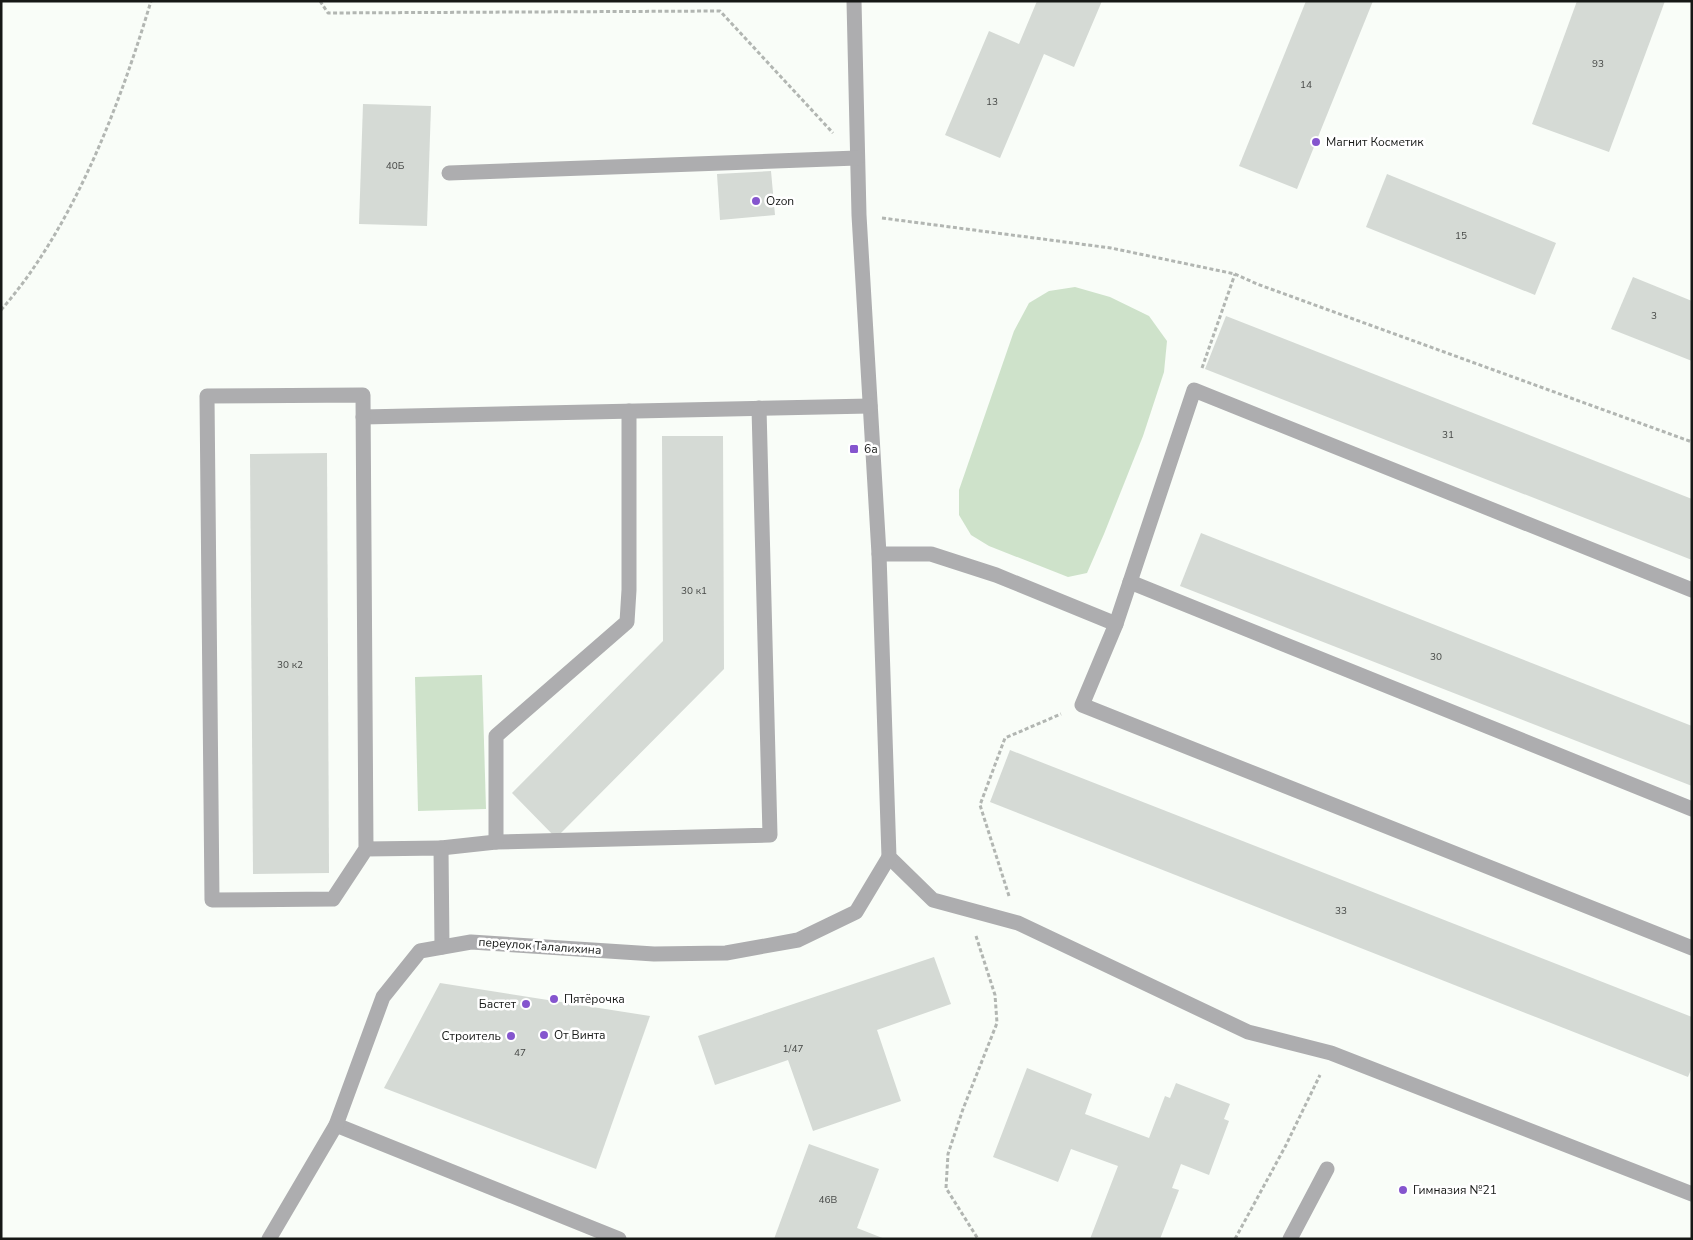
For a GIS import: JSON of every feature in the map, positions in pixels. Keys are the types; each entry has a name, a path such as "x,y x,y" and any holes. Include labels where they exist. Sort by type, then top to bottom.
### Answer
{"street":[{"path":"854,1 859,215 879,554 889,857 933,900 1018,924 1248,1032 1331,1053 1692,1194"},
{"path":"449,173 857,158"},
{"path":"1692,590 1194,390 1116,624 1082,705 1692,948"},
{"path":"363,395 366,849 333,899 212,900 207,396 363,395"},
{"path":"363,418 870,406"},
{"path":"366,849 441,848 496,842 770,835 759,408"},
{"path":"496,842 496,736 627,622 629,590 629,411"},
{"path":"879,554 931,554 996,575 1116,624"},
{"path":"1130,582 1692,809"},
{"path":"441,848 442,947"},
{"name":"переулок Талалихина","path":"269,1239 336,1125 383,997 420,951 471,942 654,954 726,952 798,940 856,912 889,857"},
{"path":"336,1125 619,1239"},
{"path":"1290,1239 1327,1169"}],"path":[{"path":"1,310 36,264 74,200 98,150 119,98 136,52 151,1"},
{"path":"320,1 328,12 720,11 857,158"},
{"path":"859,215 1111,248 1235,274 1257,284 1692,442"},
{"path":"1194,390 1235,274"},
{"path":"1018,924 980,805 1004,738 1082,705"},
{"path":"973,928 995,995 996,1023 948,1154 946,1188 978,1239"},
{"path":"1235,1239 1285,1146 1331,1053"}],"green space":[{"path":"1075,287 1110,297 1149,316 1167,341 1164,372 1143,436 1104,534 1087,573 1068,577 989,546 971,535 959,515 959,490 1014,331 1029,303 1049,291"},
{"path":"482,675 486,809 418,811 415,677"}],"building":[{"path":"1037,1 1102,1 1074,67 1044,54 1000,158 945,135 989,31 1019,44"},
{"path":"1306,1 1373,1 1297,189 1239,166"},
{"path":"1577,1 1665,1 1609,152 1532,124"},
{"path":"363,104 431,106 427,226 359,224"},
{"path":"771,171 775,215 720,220 717,174"},
{"path":"1387,174 1556,243 1535,295 1366,227"},
{"path":"1633,277 1692,301 1692,361 1611,329"},
{"path":"1226,316 1692,499 1692,560 1205,369"},
{"path":"662,436 723,436 724,669 556,838 512,793 663,641"},
{"path":"327,453 329,873 253,874 250,454"},
{"path":"1201,533 1692,726 1692,786 1180,586"},
{"path":"1010,750 1692,1017 1692,1067 1688,1077 990,802"},
{"path":"934,957 951,1004 877,1030 901,1101 813,1131 788,1060 715,1085 698,1036"},
{"path":"440,983 650,1016 596,1169 384,1088"},
{"path":"1027,1068 1092,1094 1085,1114 1149,1138 1165,1096 1170,1098 1176,1083 1230,1104 1224,1119 1229,1121 1209,1175 1181,1164 1172,1188 1179,1190 1160,1239 1090,1239 1118,1166 1071,1149 1058,1182 993,1157"},
{"path":"809,1144 879,1169 857,1228 885,1239 774,1239"}],"place":[{"name":"Магнит Косметик","path":"1316,142"},
{"name":"Ozon","path":"756,201"},
{"name":"6а","path":"854,449"},
{"name":"Пятёрочка","path":"554,999"},
{"name":"Бастет","path":"526,1004"},
{"name":"От Винта","path":"544,1035"},
{"name":"Строитель","path":"511,1036"},
{"name":"Гимназия №21","path":"1403,1190"}]}
